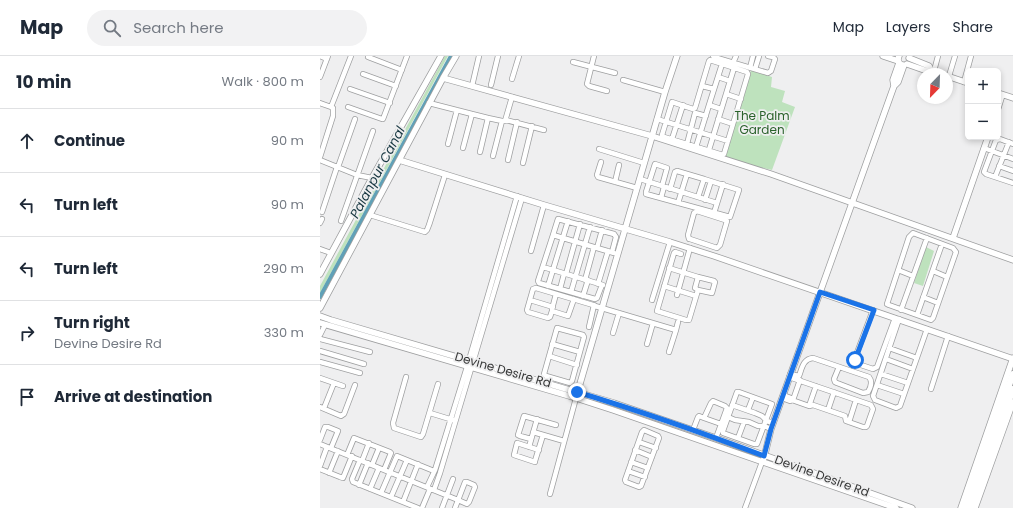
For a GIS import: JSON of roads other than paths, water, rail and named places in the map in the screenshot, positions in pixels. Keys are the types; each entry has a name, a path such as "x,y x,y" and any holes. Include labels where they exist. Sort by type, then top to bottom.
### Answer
{"main road":[{"path":"965,508 1013,374"},
{"path":"971,508 1013,389"}],"street":[{"path":"320,56 328,57 320,77"},
{"path":"320,157 333,116 333,108 331,107 351,56"},
{"path":"348,107 382,119 390,103 407,56"},
{"path":"320,274 441,56"},
{"path":"320,308 429,103 456,56"},
{"path":"472,86 479,56"},
{"path":"491,85 498,56"},
{"path":"512,79 519,56"},
{"path":"594,56 587,84 589,86 607,91"},
{"path":"550,494 577,392 608,287 612,253 616,237 615,235 613,233 568,220 558,219 538,282 597,299 600,284 612,253 625,228 677,56"},
{"path":"443,78 708,152 724,155 748,74 728,59 713,56"},
{"path":"708,152 730,81 736,56"},
{"path":"752,69 753,56"},
{"path":"752,69 759,56"},
{"path":"687,144 709,60 722,64 771,73 774,59 773,57 768,56"},
{"path":"883,56 929,66 930,68"},
{"path":"933,68 938,56"},
{"path":"951,68 955,56"},
{"path":"969,68 971,56"},
{"path":"368,57 402,70"},
{"path":"745,508 764,459 772,426 790,375 894,86 898,82 903,60"},
{"path":"573,62 615,73"},
{"path":"696,147 722,64"},
{"path":"363,74 396,86"},
{"path":"718,77 730,81"},
{"path":"953,78 965,82"},
{"path":"623,80 665,92"},
{"path":"702,86 714,90"},
{"path":"350,89 390,103"},
{"path":"726,94 741,99"},
{"path":"1001,94 1013,98"},
{"path":"493,156 512,97"},
{"path":"706,116 693,109 672,102 662,135 664,137 696,147 1013,260"},
{"path":"320,103 331,107"},
{"path":"429,103 488,118 517,122 544,130"},
{"path":"672,139 683,105"},
{"path":"709,105 721,108"},
{"path":"448,144 457,110"},
{"path":"463,148 472,114"},
{"path":"480,152 488,118"},
{"path":"322,212 355,119"},
{"path":"657,119 728,141"},
{"path":"718,119 733,124"},
{"path":"508,160 517,122"},
{"path":"523,163 532,126"},
{"path":"341,221 373,131"},
{"path":"996,177 1003,155 1011,143 1000,139 996,140 984,172 986,174 1013,183"},
{"path":"953,238 987,140"},
{"path":"984,148 1013,159"},
{"path":"599,149 644,163"},
{"path":"320,160 357,175 372,178"},
{"path":"399,160 690,248 1013,358 961,508"},
{"path":"602,162 597,175 598,177 637,188"},
{"path":"661,198 667,168 656,164 654,165 646,193 661,198 730,217 740,191 739,189 678,171 676,172 670,189"},
{"path":"615,182 619,165"},
{"path":"999,166 1013,171"},
{"path":"678,203 686,174"},
{"path":"370,215 425,232 429,225 445,175"},
{"path":"640,179 717,203"},
{"path":"702,198 704,179"},
{"path":"698,208 712,181"},
{"path":"714,213 723,184"},
{"path":"430,489 434,471 453,420 520,197"},
{"path":"531,251 544,204"},
{"path":"714,256 720,245 727,221 697,211 695,212 688,235 689,238 717,248"},
{"path":"548,286 568,220"},
{"path":"560,289 580,224"},
{"path":"571,292 590,227"},
{"path":"583,296 586,280 602,230"},
{"path":"934,241 937,232"},
{"path":"915,234 927,238 953,248 956,252 932,320 928,320 887,304 910,235 915,234"},
{"path":"552,235 612,253"},
{"path":"901,310 927,238"},
{"path":"652,300 670,242"},
{"path":"917,315 942,244"},
{"path":"677,293 690,248"},
{"path":"320,249 331,253"},
{"path":"681,254 674,252 657,311 689,320 698,290 695,288 698,277"},
{"path":"543,267 608,287"},
{"path":"669,268 715,282 712,293 698,290"},
{"path":"898,270 913,276"},
{"path":"933,271 947,277"},
{"path":"664,286 677,293 696,296"},
{"path":"556,294 550,317 548,318 528,312 527,310 535,288 574,299 676,330"},
{"path":"923,297 938,303"},
{"path":"530,300 569,316 574,299"},
{"path":"589,327 595,306"},
{"path":"874,310 855,360 856,362 873,369 877,367 901,320 908,312"},
{"path":"613,333 619,313"},
{"name":"Devine Desire Rd","path":"320,316 614,403 716,438 764,459 896,508"},
{"path":"901,320 889,348 873,396 874,399 896,408 900,406 927,329"},
{"path":"669,352 678,322"},
{"path":"647,344 653,323"},
{"path":"320,335 322,324"},
{"name":"Devine Desire Rd","path":"322,324 576,398 912,508"},
{"path":"558,328 584,336 577,365 570,383 546,376 544,374 552,344 556,329 558,328"},
{"path":"931,389 948,336"},
{"path":"320,342 370,352"},
{"path":"552,344 580,352"},
{"path":"889,348 916,358"},
{"path":"320,351 364,364"},
{"path":"549,356 577,365"},
{"path":"790,375 799,376 805,361 809,358 813,358 839,366 868,377 871,380 871,385 868,392 863,393 835,382 834,378 839,366"},
{"path":"578,359 586,361"},
{"path":"886,359 913,369"},
{"path":"320,362 360,373"},
{"path":"881,374 908,383"},
{"path":"783,396 809,406 813,405 844,416 846,421 863,427 867,426 873,408 872,406 790,375"},
{"path":"406,377 393,423 394,428 421,437 430,413 438,384"},
{"path":"320,378 343,386"},
{"path":"793,400 800,380"},
{"path":"334,383 322,408 340,416 344,414 355,386"},
{"path":"877,385 904,394"},
{"path":"809,406 816,386"},
{"path":"737,392 772,404 757,444 723,433 732,405 737,392"},
{"path":"828,410 834,392"},
{"path":"748,410 753,397"},
{"path":"849,422 856,400"},
{"path":"704,418 710,403 713,401 727,408 716,438"},
{"path":"975,508 1013,402"},
{"path":"732,405 762,416 772,426"},
{"path":"430,413 453,420"},
{"path":"531,439 518,435 525,416 556,425"},
{"path":"693,430 699,416 721,424"},
{"path":"728,417 744,422 750,422 761,427 772,426"},
{"path":"529,447 537,419"},
{"path":"422,508 443,465 453,420"},
{"path":"738,438 744,422"},
{"path":"651,433 655,424"},
{"path":"320,440 326,427 338,431 320,466"},
{"path":"643,431 659,437 645,477 641,486 638,487 625,481 639,442 643,431"},
{"path":"533,432 564,441"},
{"path":"539,450 517,443 514,455 535,462 539,450 543,435"},
{"path":"320,469 343,478 354,438 369,443 391,453 381,493"},
{"path":"639,442 656,448"},
{"path":"369,443 352,480 353,482 418,508"},
{"path":"320,444 361,460 379,468 400,476 430,489 458,500 467,504 475,487 474,485 466,482 458,500 455,508"},
{"path":"359,484 379,448"},
{"path":"636,450 652,457"},
{"path":"329,473 338,451"},
{"path":"387,471 397,456 434,471"},
{"path":"391,497 407,460"},
{"path":"631,462 648,468"},
{"path":"437,463 443,465"},
{"path":"402,502 418,464"},
{"path":"370,489 379,468"},
{"path":"628,470 645,477"},
{"path":"442,508 453,479"}],"waterway":[{"name":"Palanpur Canal","path":"320,297 451,56"}],"park label":[{"name":"The Palm Garden","path":"762,123"}]}
